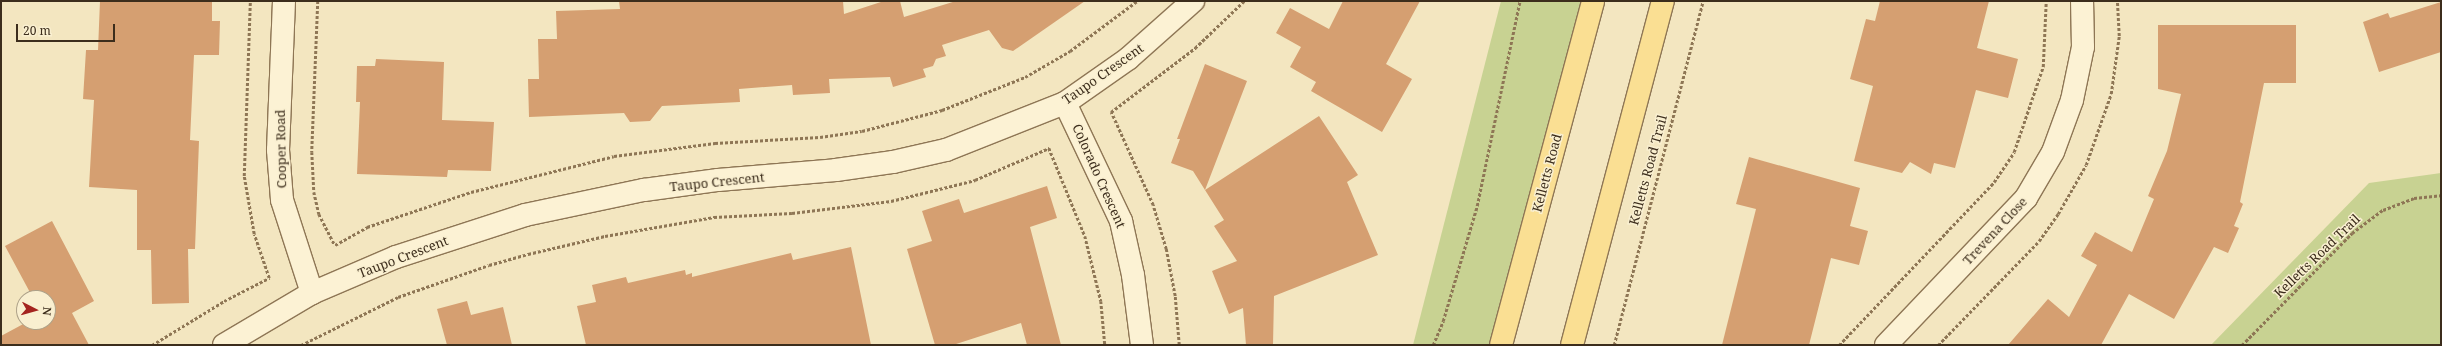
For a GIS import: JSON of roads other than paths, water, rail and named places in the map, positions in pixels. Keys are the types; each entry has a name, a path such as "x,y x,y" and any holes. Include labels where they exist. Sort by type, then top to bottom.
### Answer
{"main road":[{"name":"Kelletts Road","path":"1501,345 1592,1"},
{"path":"1572,345 1663,1"}],"street":[{"name":"Cooper Road","path":"284,1 278,150 282,200 312,293"},
{"name":"Taupo Crescent","path":"224,345 312,293 396,257 525,216 644,190 894,162 946,150 1066,103 1129,58 1193,1"},
{"name":"Trevena Close","path":"1886,345 2026,198 2053,152 2072,100 2083,47 2082,1"},
{"name":"Colorado Crescent","path":"1066,103 1121,222 1133,275 1142,345"}]}
